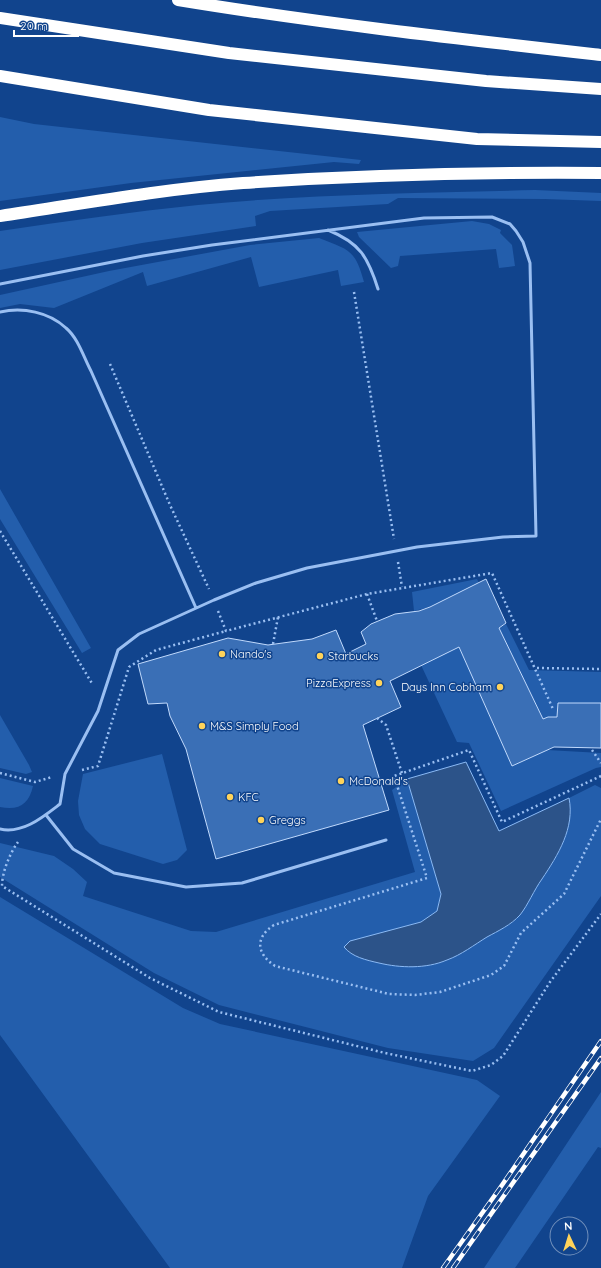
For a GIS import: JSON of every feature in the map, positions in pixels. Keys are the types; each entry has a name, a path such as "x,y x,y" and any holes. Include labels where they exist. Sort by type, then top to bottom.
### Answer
{"highway":[{"path":"178,0 247,12 454,39 601,55"},
{"path":"0,18 229,53 486,81 601,89"},
{"path":"0,76 217,111 477,139 601,142"},
{"path":"0,216 102,200 242,184 393,175 601,173"}],"lane":[{"path":"0,284 143,256 326,229 424,218 492,217 510,224 523,242 530,263 536,536 461,541 396,551 307,568 256,584 196,608 139,634 118,650 98,711 65,774 60,804 28,826 6,831 0,829"},
{"path":"326,229 341,235 361,250 372,270 378,289"},
{"path":"0,312 10,310 33,311 50,318 66,328 74,337 91,371 196,608"},
{"path":"46,815 73,849 114,873 186,886 242,883 386,840"}],"path":[{"path":"354,292 402,587"},
{"path":"0,532 102,699"},
{"path":"367,594 377,621"},
{"path":"273,644 278,617"},
{"path":"0,773 35,782 98,766 129,667 156,650 226,631"},
{"path":"536,668 601,669"},
{"path":"377,718 386,725 402,773"},
{"path":"601,776 502,822 469,750 394,776 427,878 274,925 265,931 261,941 260,951 267,960 275,966 395,994 415,995 440,992 491,975 504,966 521,933 564,894 601,819"},
{"path":"592,750 601,763"},
{"path":"28,826 13,849 2,879 2,886 150,978 219,1012 385,1053 472,1071 491,1066 503,1056 550,982 601,914"}],"shaded area":[{"path":"0,117 34,124 361,160 359,164 334,162 131,183 0,201"},
{"path":"535,190 601,193 601,201 398,198 388,204 270,211 255,216 256,226 142,243 0,270 0,231 25,227 240,201 366,194"},
{"path":"472,221 489,224 501,230 500,233 512,245 515,266 499,268 496,249 400,256 398,266 391,268 359,237 357,232"},
{"path":"319,238 344,248 349,252 354,257 361,271 364,282 341,286 338,270 259,287 251,257 147,286 143,272 54,308 20,304 0,308 0,295 109,271 250,245"},
{"path":"0,489 91,648 82,653 0,519"},
{"path":"477,579 479,583 430,607 414,611 412,592"},
{"path":"506,624 529,670 601,672 601,703 558,703 557,717 548,717 543,719 499,628"},
{"path":"459,647 512,766 547,750 601,753 601,767 501,811 469,743 457,742 421,665"},
{"path":"0,715 32,772 26,774 0,768"},
{"path":"162,754 187,850 177,860 163,864 100,844 85,829 79,815 78,801 83,774"},
{"path":"466,762 499,831 569,798 570,820 564,841 554,860 523,911 513,922 452,958 430,965 404,967 369,961 351,953 344,947 350,941 421,922 437,911 441,894 407,779"},
{"path":"0,778 33,786 26,802 13,808 0,807"},
{"path":"407,779 441,894 437,911 421,922 395,929 348,952 371,961 410,967 436,964 448,960 462,953 516,919 523,911 560,851 570,820 569,798 595,785 601,788 601,896 494,1048 473,1061 388,1048 219,1005 154,973 0,877 0,843 54,856 73,869 87,882 83,896 191,931 216,932 415,872 392,790"},
{"path":"0,897 183,1008 220,1024 477,1080 500,1096 428,1196 402,1268 170,1268 0,1035"},
{"path":"601,1092 601,1148 598,1147 551,1216 549,1216 549,1218 515,1268 484,1268"}],"building":[{"path":"486,579 506,623 499,628 543,719 548,717 557,717 558,703 601,703 601,748 554,747 512,766 459,647 390,681 401,707 363,725 389,810 216,859 186,749 170,716 167,703 148,704 138,664 228,638 268,645 312,639 336,630 346,654 366,644 361,632 371,624 395,614 419,611 430,607"}],"railway":[{"path":"443,1268 601,1041"},
{"path":"453,1268 601,1058"}],"place":[{"name":"Nando's","path":"222,654"},
{"name":"Starbucks","path":"320,656"},
{"name":"PizzaExpress","path":"379,683"},
{"name":"Days Inn Cobham","path":"500,687"},
{"name":"M&S Simply Food","path":"202,726"},
{"name":"McDonald's","path":"341,781"},
{"name":"KFC","path":"230,797"},
{"name":"Greggs","path":"261,820"}]}
